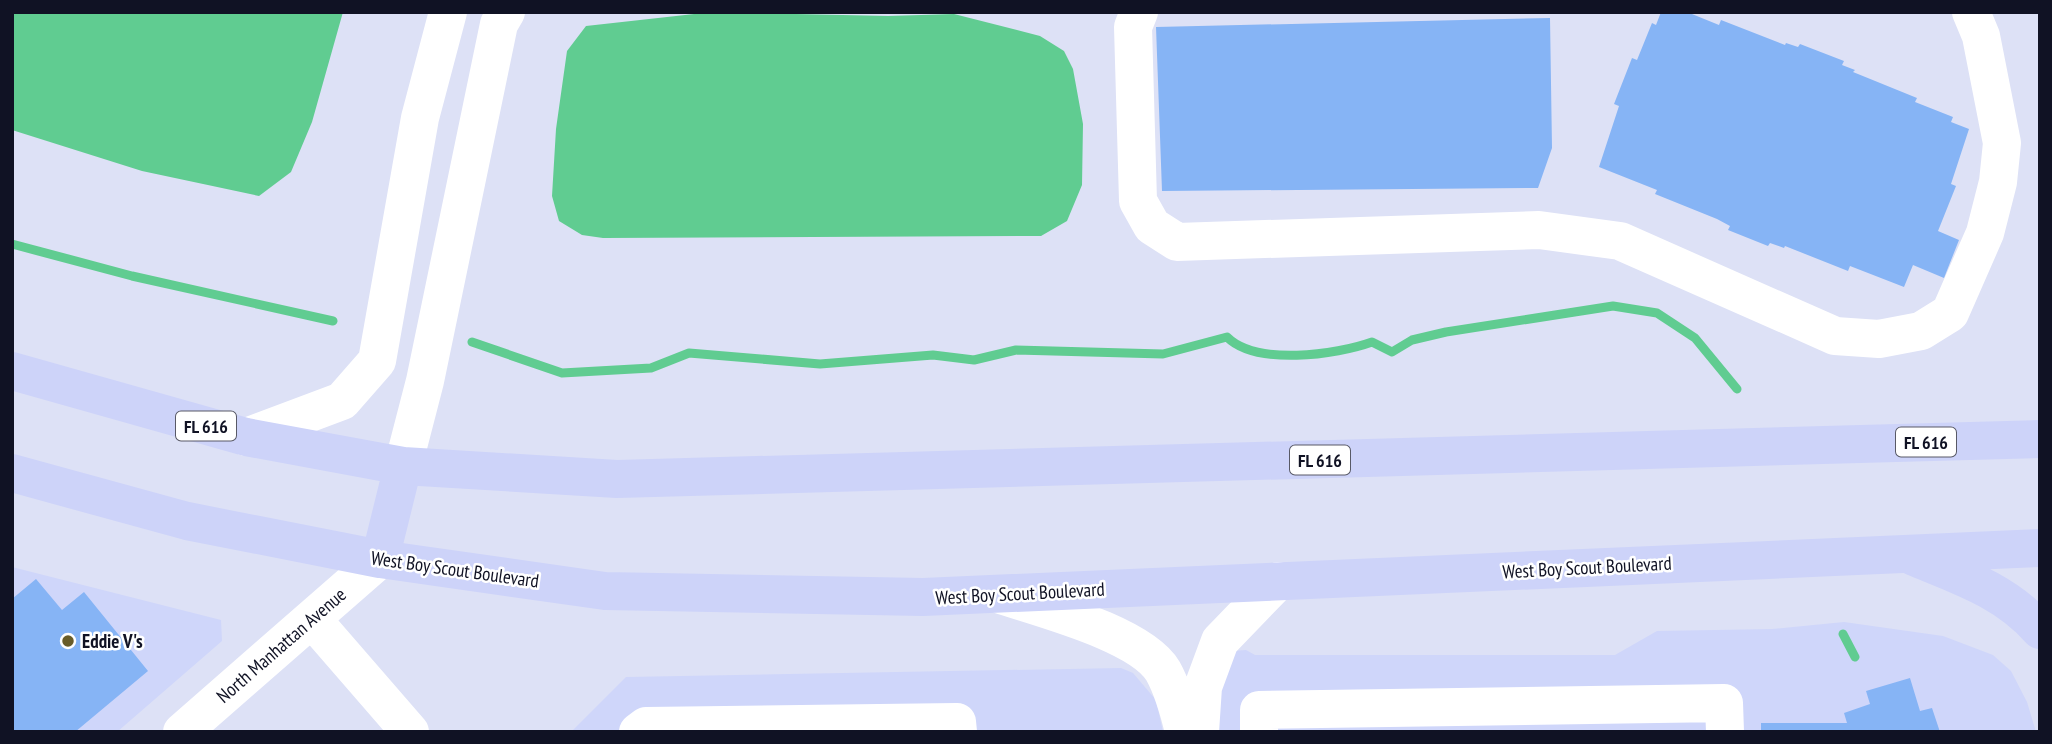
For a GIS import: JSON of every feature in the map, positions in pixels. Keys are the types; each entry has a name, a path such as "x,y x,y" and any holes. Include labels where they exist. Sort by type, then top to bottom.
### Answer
{"main road":[{"name":"FL 616","path":"12,371 246,438 404,466 630,479 2040,439"},
{"path":"380,559 404,466"},
{"name":"West Boy Scout Boulevard","path":"12,473 187,521 380,559 605,591 923,597 2040,548"},
{"path":"1906,553 1996,592 2024,612 2040,630"}],"street":[{"path":"246,438 342,401 377,360 420,118 448,12"},
{"path":"404,466 425,381 499,24 506,12"},
{"path":"1139,12 1133,27 1138,201 1152,226 1177,242 1539,230 1620,241 1835,336 1879,339 1921,331 1950,313 1985,233 1998,181 2002,143 1981,36 1971,12"},
{"name":"North Manhattan Avenue","path":"182,732 380,559"},
{"path":"1200,732 1203,687 1220,641 1278,581"},
{"path":"996,594 1096,627 1142,650 1162,669 1178,708 1184,732"},
{"path":"312,619 410,732"},
{"path":"1259,732 1259,710 1556,719 1644,718 1724,704 1725,732"},
{"path":"645,730 957,722 958,732"}],"shaded area":[{"path":"12,12 343,12 312,122 291,172 259,196 142,171 12,130"},
{"path":"712,12 888,16 954,14 1040,36 1064,51 1073,69 1083,124 1082,185 1067,221 1041,236 603,238 582,235 559,221 552,196 556,129 567,51 586,26"},
{"path":"12,567 221,620 222,641 117,732 12,732"},
{"path":"1844,622 1943,636 1993,655 2011,671 2027,702 2036,732 1206,732 1232,651 1246,650 1255,655 1615,655 1657,631 1772,629"},
{"path":"1121,668 1133,673 1156,700 1163,732 571,732 626,677"}],"building":[{"path":"1661,12 1687,12 1719,25 1721,20 1785,45 1786,43 1798,47 1800,44 1844,61 1842,65 1855,70 1853,72 1917,98 1915,102 1953,117 1951,122 1969,129 1951,184 1956,186 1938,231 1959,240 1944,278 1913,265 1904,287 1850,266 1848,271 1785,246 1784,248 1770,243 1768,246 1728,230 1730,226 1717,219 1655,194 1657,190 1599,167 1619,106 1614,104 1632,58 1637,60 1652,23 1656,25"},
{"path":"1550,18 1552,148 1538,188 1162,191 1156,27"},
{"name":"Eddie V's","path":"36,579 62,610 84,592 148,671 75,732 12,732 12,599"},
{"path":"1910,678 1920,711 1932,708 1940,732 1761,732 1761,723 1847,723 1844,713 1870,704 1866,691"}],"waterway":[{"path":"12,244 132,276 333,321"},
{"path":"472,342 562,373 651,368 689,353 820,364 933,355 974,360 1016,350 1163,354 1227,337 1240,346 1257,352 1297,355 1338,351 1372,342 1392,352 1412,340 1446,332 1613,306 1657,313 1695,338 1737,389"},
{"path":"1843,634 1855,657"}],"place":[{"name":"Eddie V's","path":"68,641"}]}
